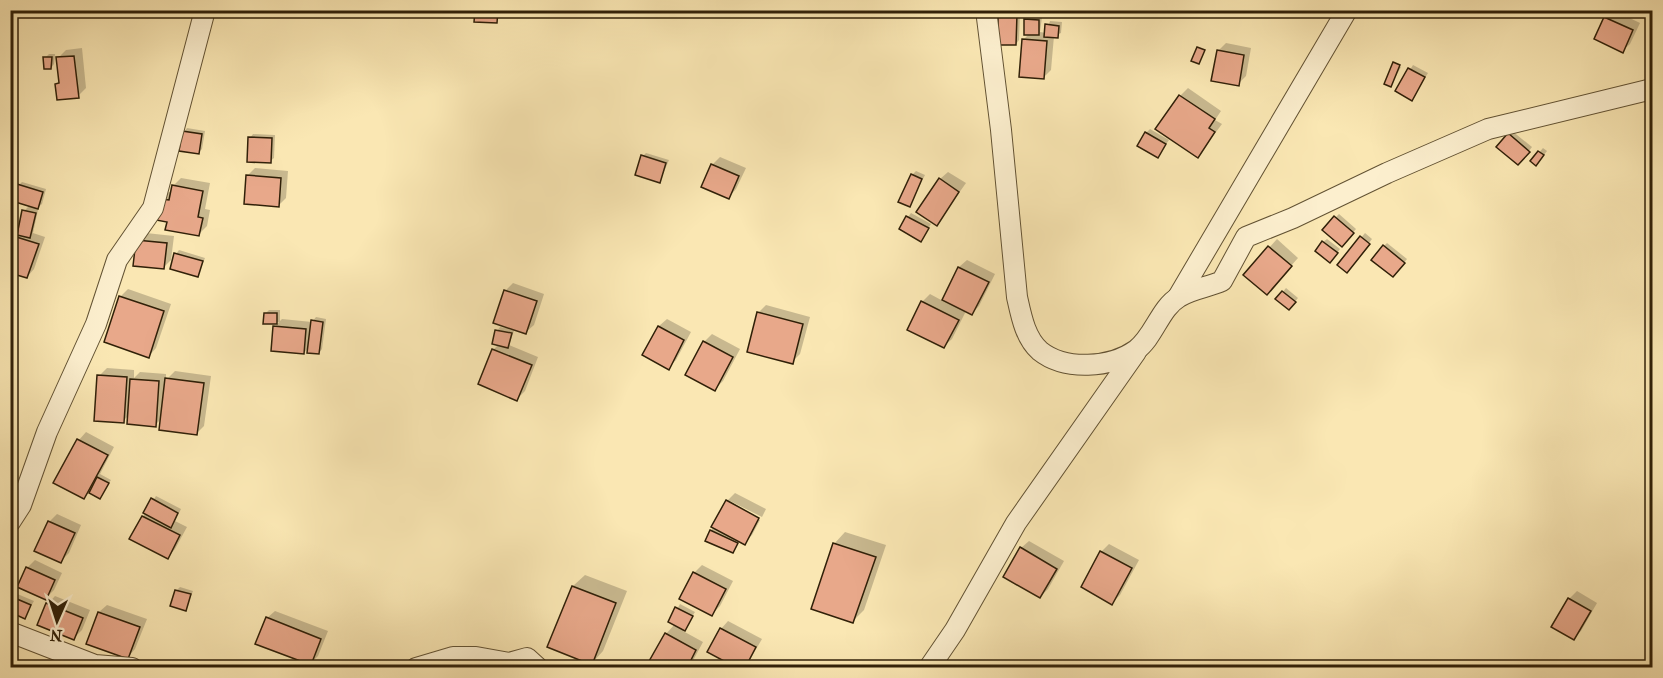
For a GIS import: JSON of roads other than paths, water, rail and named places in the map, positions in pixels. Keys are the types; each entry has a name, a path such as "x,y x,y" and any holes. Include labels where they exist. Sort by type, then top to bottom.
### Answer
{"street":[{"path":"986,10 1001,130 1017,297 1029,336 1040,350 1054,359 1082,365 1113,360 1137,350"},
{"path":"929,668 955,630 1016,523 1137,350 1178,297 1347,10"},
{"path":"10,522 21,505 47,432 96,324 117,260 153,208 204,11"},
{"path":"1178,297 1222,281 1246,237 1293,218 1387,173 1488,129 1653,88"},
{"path":"10,632 94,664 132,668"},
{"path":"416,668 453,657 476,657 510,663 527,658 538,668"}]}
